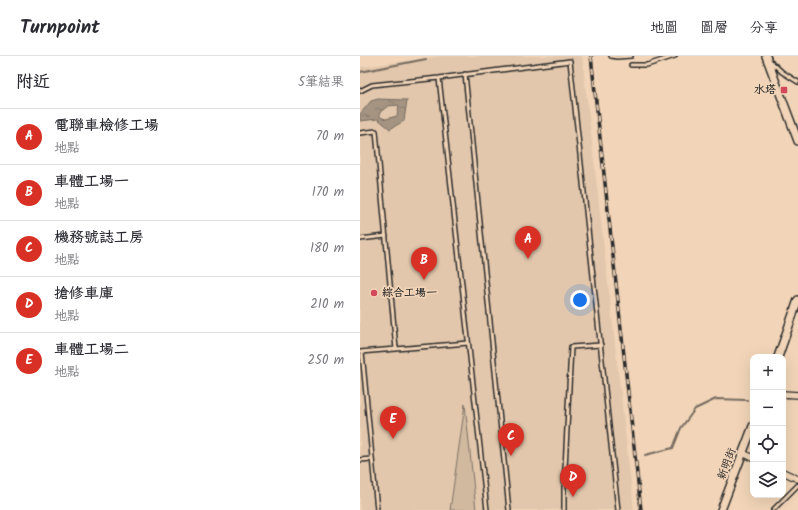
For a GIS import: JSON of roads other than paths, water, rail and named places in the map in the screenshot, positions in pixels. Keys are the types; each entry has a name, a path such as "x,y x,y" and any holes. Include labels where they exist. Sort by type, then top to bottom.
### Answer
{"street":[{"path":"767,57 798,141"},
{"path":"779,354 798,300"},
{"path":"786,394 798,395"},
{"name":"新明街","path":"721,510 750,434"},
{"path":"743,453 750,456"},
{"path":"786,473 798,479"}],"lane":[{"path":"611,56 631,56"},
{"path":"631,65 647,65 675,56"},
{"path":"767,57 782,72 798,82"},
{"path":"360,91 372,85 439,78 570,60 618,510"},
{"path":"465,74 509,510"},
{"path":"439,78 487,510"},
{"path":"360,133 376,131 396,349"},
{"path":"360,239 386,236"},
{"path":"377,510 361,352 468,343"},
{"path":"564,510 572,347 601,345"},
{"path":"360,460 372,459"},
{"path":"773,510 798,485"}],"water":[{"path":"378,99 407,100 404,121 390,129 378,119 360,121 360,114 371,101","holes":["399,105 397,116 386,119 380,117 380,112 388,106"]}],"waterway":[{"path":"360,72 426,59"},
{"path":"786,398 791,397"},
{"path":"645,455 673,448 681,428 695,409 716,399 747,400"}],"railway":[{"path":"591,56 641,510"}],"place":[{"name":"水塔","path":"784,90"},
{"name":"電聯車檢修工場","path":"528,259"},
{"name":"車體工場一","path":"424,280"},
{"name":"綜合工場一","path":"374,293"},
{"name":"車體工場二","path":"393,439"},
{"name":"機務號誌工房","path":"511,456"},
{"name":"搶修車庫","path":"573,497"}]}
